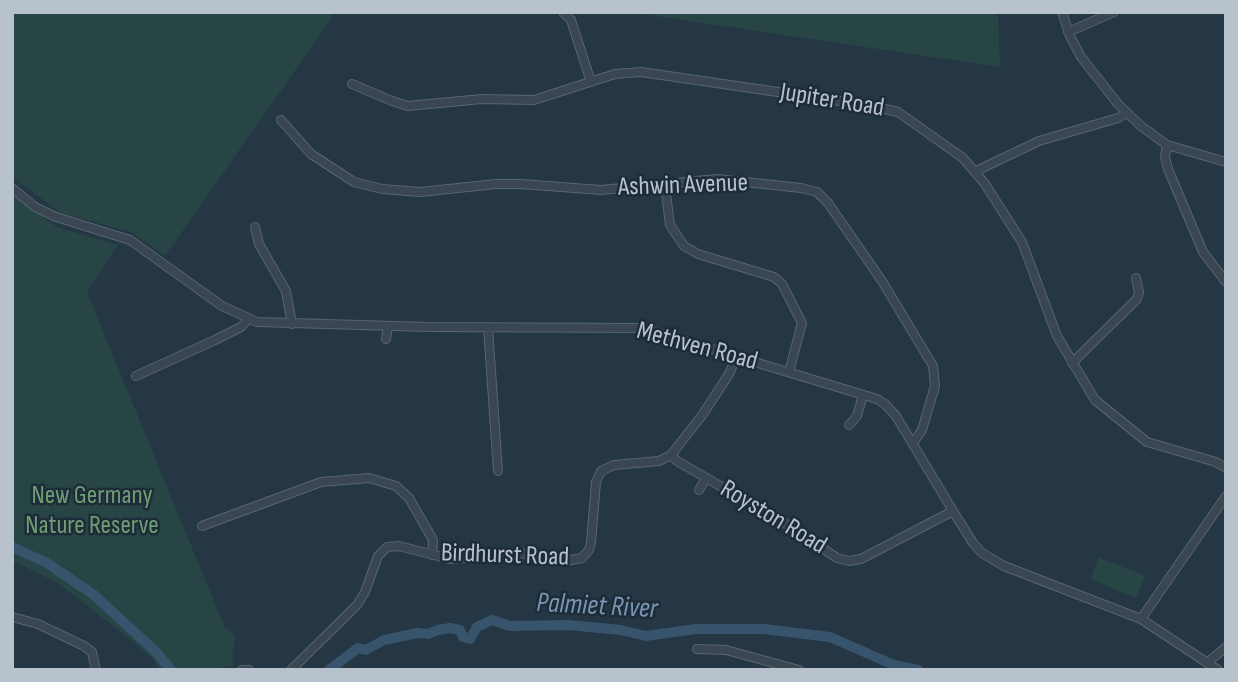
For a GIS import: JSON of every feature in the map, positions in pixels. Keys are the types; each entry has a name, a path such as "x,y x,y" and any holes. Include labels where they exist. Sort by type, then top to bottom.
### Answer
{"street":[{"path":"563,12 571,20 591,82"},
{"path":"1062,12 1068,32 1081,57 1126,113 1149,134 1167,145 1226,162"},
{"path":"1068,32 1114,12"},
{"name":"Jupiter Road","path":"352,84 408,106 482,99 534,100 614,74 641,72 887,108 911,119 976,171 1021,242 1052,324 1095,400 1142,439 1216,462 1226,468"},
{"path":"976,171 1040,141 1118,118 1126,113"},
{"name":"Ashwin Avenue","path":"281,120 311,154 354,182 382,189 420,192 521,184 601,190 729,180 807,189 821,194 882,281 933,366 935,386 922,430 913,443"},
{"path":"1167,145 1165,157 1168,169 1203,252 1226,282"},
{"path":"665,185 670,225 684,246 698,254 769,275 780,281 802,323 789,372"},
{"name":"Methven Road","path":"12,188 36,207 56,217 130,240 203,293 248,319 292,324 642,328 881,401 890,408 913,443 973,543 995,562 1141,619 1218,670"},
{"path":"255,227 259,244 286,291 292,324"},
{"path":"1072,363 1137,299 1139,292 1136,278"},
{"path":"136,376 241,327 248,319"},
{"path":"386,339 388,326"},
{"path":"488,328 498,471"},
{"path":"720,351 728,362 729,374"},
{"path":"671,456 729,374 737,356"},
{"path":"849,425 857,416 863,395"},
{"name":"Royston Road","path":"671,456 786,524 837,558 849,561 861,559 953,511"},
{"name":"Birdhurst Road","path":"291,670 357,605 365,592 378,556 384,549 399,546 450,559 519,553 566,561 582,558 591,543 596,482 601,471 614,466 659,461 671,456"},
{"path":"202,526 321,482 369,478 396,486 410,498 433,540 432,555"},
{"path":"699,490 706,478"},
{"path":"1141,619 1224,501"},
{"path":"12,617 38,624 84,646 92,652 96,670"},
{"path":"1207,663 1226,647"},
{"path":"697,649 726,650 799,670"},
{"path":"242,670 248,670"}],"green space":[{"path":"12,12 336,12 165,256 131,232 61,213 12,177"},
{"path":"628,12 998,12 1000,67"},
{"name":"New Germany Nature Reserve","path":"12,194 57,227 118,245 87,292 225,628 236,635 232,657 234,666 204,670 159,670 154,660 131,640 58,583 12,561"},
{"path":"1099,557 1145,576 1136,598 1090,579"}],"waterway":[{"name":"Palmiet River","path":"12,547 47,563 94,595 156,652 171,670"},
{"name":"Palmiet River","path":"329,670 358,648 366,650 384,640 450,628 460,630 463,637 470,639 477,627 492,620 510,626 568,625 621,630 646,636 696,629 764,629 830,637 894,665 918,670"}]}
